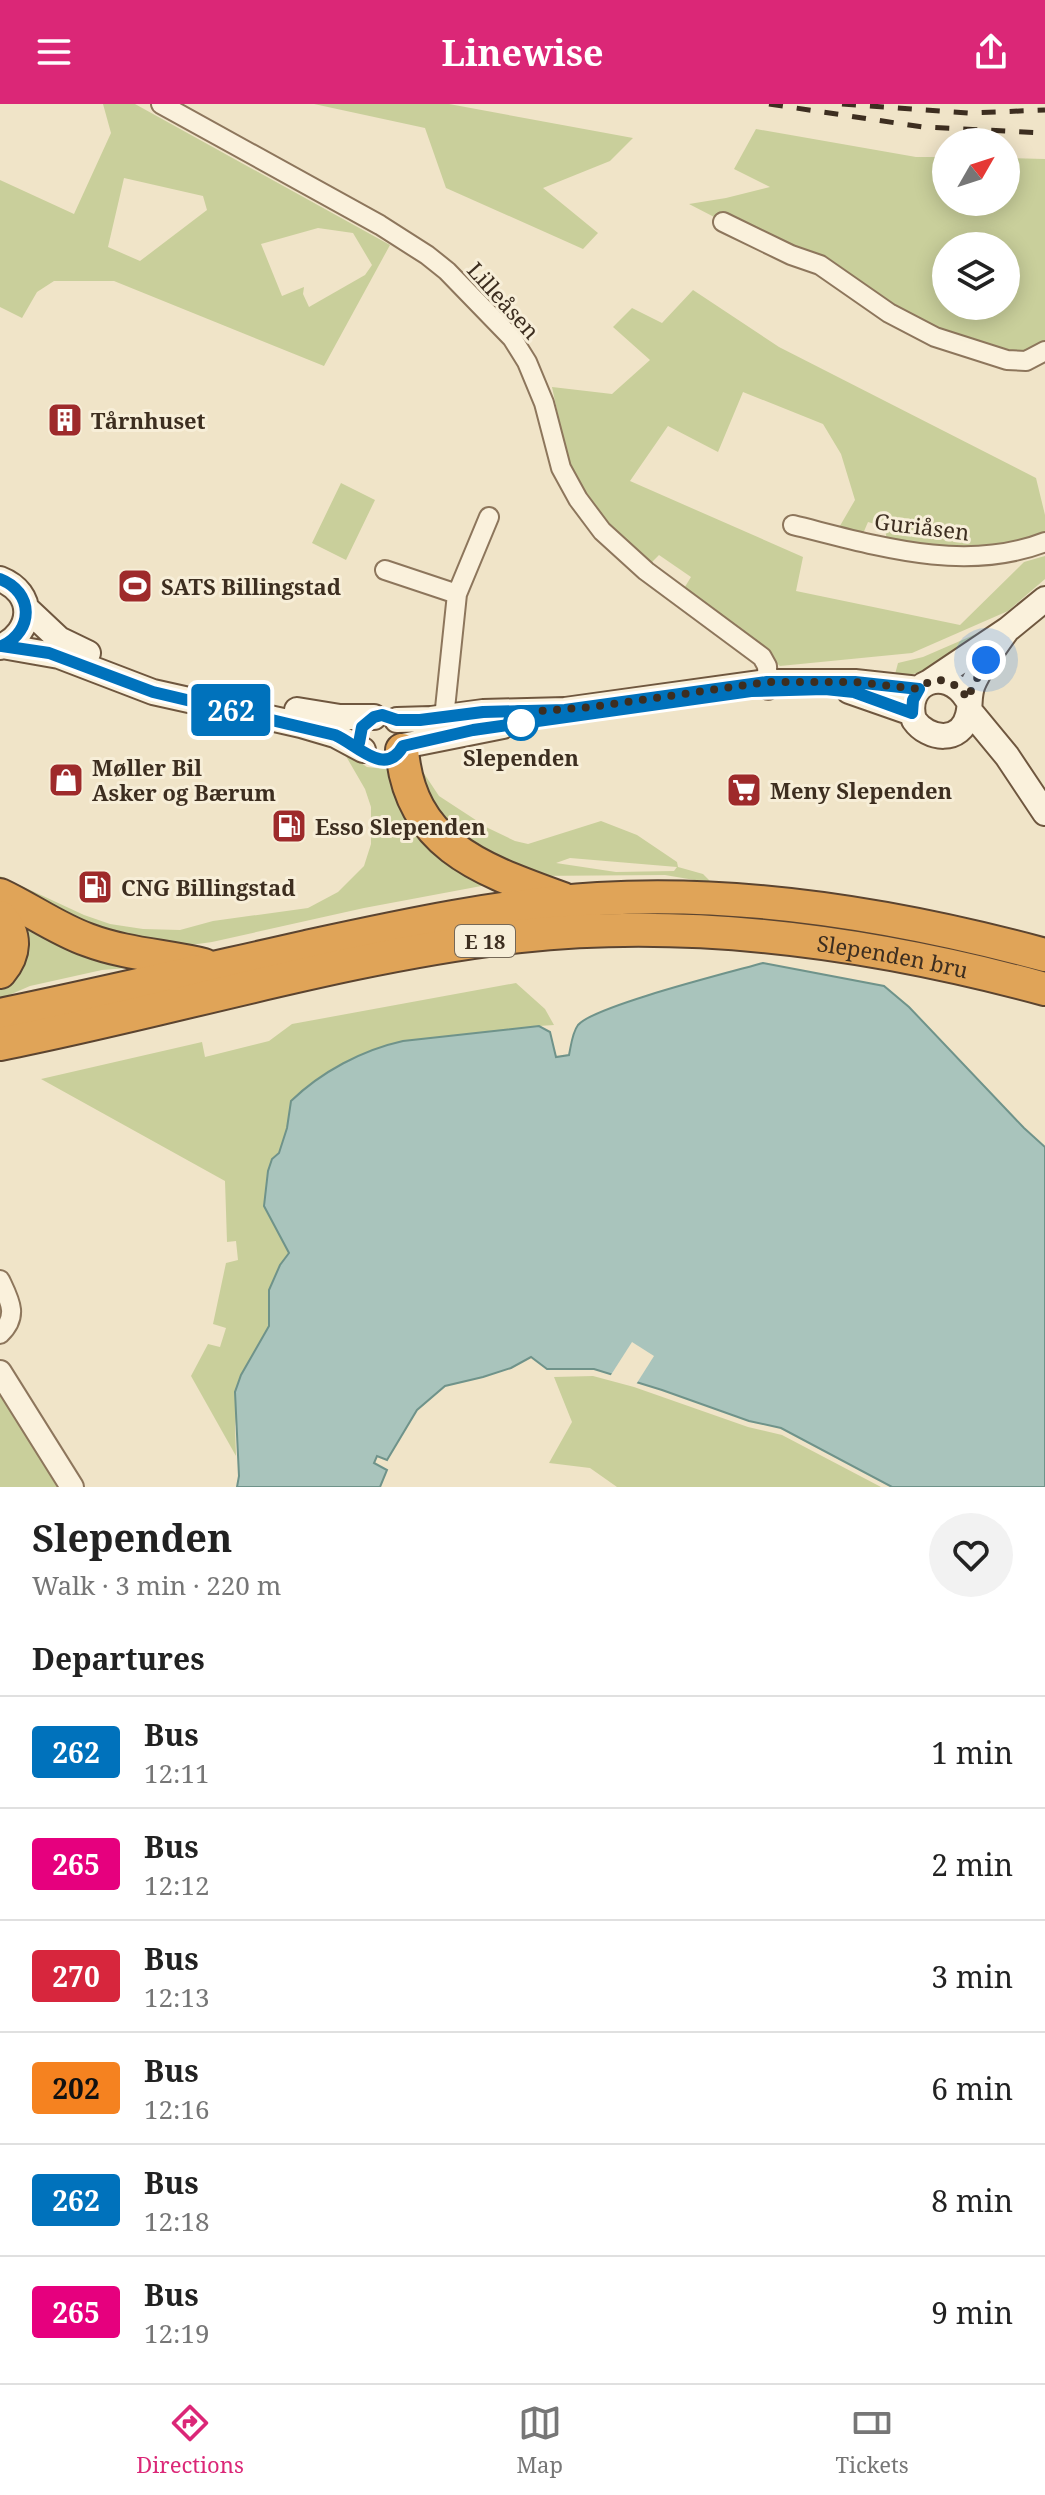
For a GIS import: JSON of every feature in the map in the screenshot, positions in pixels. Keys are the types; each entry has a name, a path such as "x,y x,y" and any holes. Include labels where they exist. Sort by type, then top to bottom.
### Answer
{"highway":[{"name":"E 18","path":"394,733 416,804 432,827 469,861 490,872 570,901"},
{"name":"E 18","path":"0,895 50,924 107,947 215,967"},
{"name":"Slependen bru","path":"570,901 654,898 739,901 852,914 953,933 1045,955"},
{"name":"E 18","path":"0,1015 473,912 570,901"},
{"path":"0,917 9,929 13,947 0,972"},
{"name":"Slependen bru","path":"0,1044 309,974 477,942 600,931 738,933 792,938 905,956 1045,989"}],"main road":[{"path":"0,579 20,593 26,608 67,644 157,679 340,717 394,733 444,718 483,712 579,708 768,686 855,682 925,685 951,682 961,688 968,704 1045,813"},
{"path":"1018,772 990,752 949,736 928,734 920,728 912,713 913,700 925,685 1007,630 1045,599"},
{"path":"1,647 18,636 26,608"},
{"path":"949,736 964,725 968,704 986,660 1007,630"},
{"path":"1,647 59,656 153,692 335,735 368,756 382,761 397,756 394,733"},
{"path":"363,750 359,735 362,727 394,733 473,730 768,686 854,692 912,713"}],"street":[{"name":"Lilleåsen","path":"161,104 380,225 447,271 512,338 527,362 544,403 561,468 578,499 602,531 646,571 762,657 767,666 768,686"},
{"path":"723,222 791,255 820,265 889,313 935,337 1007,360 1026,361 1045,351"},
{"path":"444,718 457,594 489,517"},
{"name":"Guriåsen","path":"793,525 883,549 982,557 1045,542"},
{"path":"385,570 457,594"},
{"path":"0,1280 12,1310 8,1326 0,1334"},
{"path":"0,1372 72,1487"}],"green space":[{"path":"103,104 135,104 390,245 324,366 114,281 54,281 37,292 22,318 0,307 0,180 74,214 111,133","holes":["124,178 203,196 207,210 140,261 108,247","318,228 353,233 372,265 365,275 309,307 303,294 304,287 282,296 261,244"]},
{"path":"314,104 449,104 633,138 610,161 543,188 598,233 583,249 446,188 425,128"},
{"path":"756,129 916,157 932,157 932,216 1020,216 1020,158 1045,159 1045,351 1026,361 972,350 689,204 770,187 734,169"},
{"path":"693,290 779,347 1036,478 1045,515 1045,535 982,550 887,542 885,527 868,522 862,536 837,531 855,500 841,454 823,424 743,392 718,452 668,426 630,481 803,557 796,591 960,625 1024,562 1045,556 1045,579 1008,611 912,653 780,666 683,590 691,577 659,555 649,565 597,511 568,462 552,387 612,394 650,360 613,327 632,308 662,323"},
{"path":"341,483 375,500 346,560 312,543"},
{"path":"997,625 932,670 894,678 898,663 923,657"},
{"path":"343,751 367,767 393,770 492,884 176,947 113,940 0,886 0,876 84,915 110,924 143,929 180,930 213,921 308,908 338,892 364,866 371,844 371,807 365,789"},
{"path":"417,763 439,796 488,828 515,841 528,844 601,821 637,835 677,862 678,867 703,874 712,883 665,875 529,876 438,821","holes":["570,858 677,867 674,871 616,872 556,863"]},
{"path":"14,919 154,966 102,970 30,986 0,999 0,981"},
{"path":"516,983 545,1009 554,1025 432,1038 382,1048 335,1068 291,1101 279,1153 268,1171 264,1206 289,1253 269,1290 269,1326 241,1375 235,1426 236,1456 191,1376 208,1344 220,1347 226,1328 213,1324 226,1263 238,1260 236,1241 227,1242 225,1181 41,1079 202,1042 205,1057 269,1041 292,1024"},
{"path":"593,1376 748,1427 782,1435 881,1487 617,1487 590,1468 549,1463 572,1422 554,1377"},
{"path":"0,1396 7,1404 57,1487 0,1487"}],"water":[{"path":"763,963 884,986 909,1007 1045,1147 1045,1487 892,1487 781,1428 749,1421 594,1369 547,1369 531,1357 511,1368 445,1386 417,1410 387,1460 377,1456 374,1463 387,1470 380,1487 237,1487 235,1392 241,1375 269,1326 269,1290 289,1253 264,1206 268,1171 272,1159 279,1153 291,1101 343,1064 372,1050 403,1041 539,1026 550,1032 556,1057 569,1055 576,1028 589,1017 635,999"}],"pier":[{"path":"632,1342 654,1356 635,1386 609,1378"}],"railway":[{"path":"769,104 923,127 1045,133"},
{"path":"842,104 968,113 1045,110"}],"bus line":[{"name":"262","path":"0,579 20,593 26,608 26,618 18,636 2,646 49,653 153,692 335,735 351,742 375,760 382,761 397,756 403,746 473,730 751,691 825,689 854,692 912,713 913,700 919,689 855,682 767,682 565,710 483,712 420,720 397,720 382,715 367,721 362,727 359,743"}],"place":[{"name":"Tårnhuset","path":"65,420"},
{"name":"SATS Billingstad","path":"135,586"},
{"name":"Slependen","path":"521,723"},
{"name":"Møller Bil Asker og Bærum","path":"66,780"},
{"name":"Meny Slependen","path":"744,790"},
{"name":"Esso Slependen","path":"289,826"},
{"name":"CNG Billingstad","path":"95,887"}],"route":[{"path":"521,723 526,712 592,707 767,682 855,682 919,689 930,681 943,680 961,688 967,699 986,660"}]}
